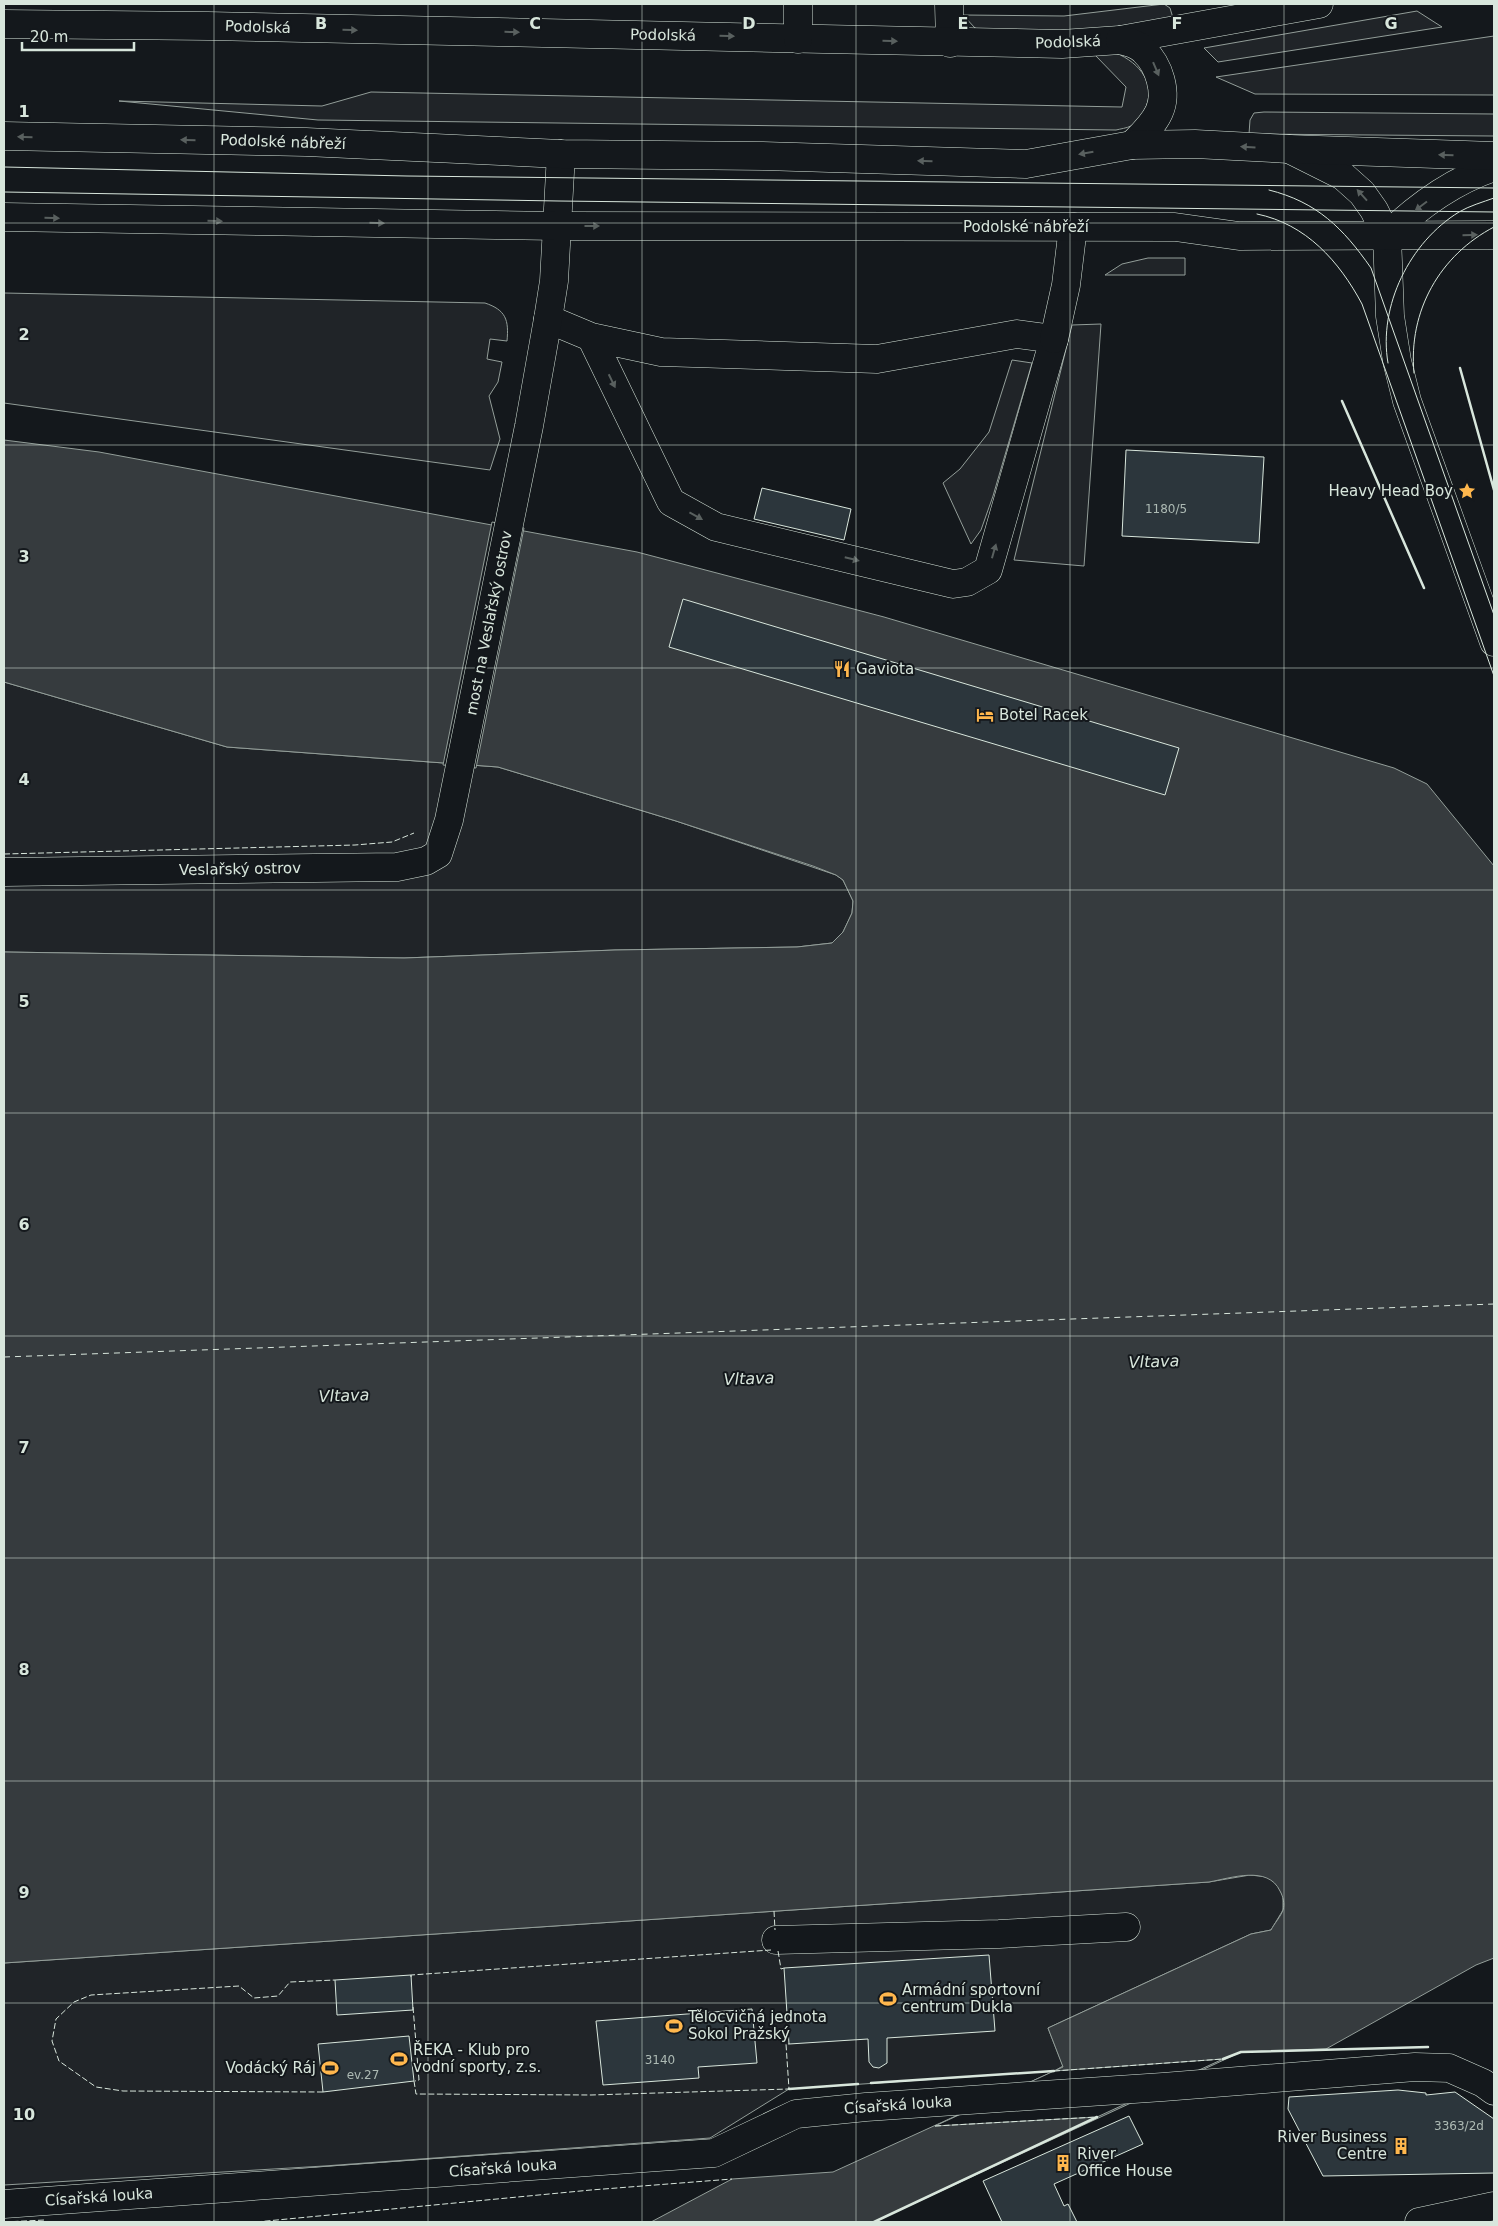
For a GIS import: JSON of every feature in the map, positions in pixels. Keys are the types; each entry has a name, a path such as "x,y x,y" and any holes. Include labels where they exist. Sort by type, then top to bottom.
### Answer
{"street":[{"path":"798,4 798,39"},
{"path":"950,4 950,43"},
{"name":"Podolská","path":"4,24 208,15 798,39 1062,44 1120,40 1319,4"},
{"path":"1120,40 1134,43 1144,50 1152,61 1162,90 1163,100 1160,111 1132,146"},
{"name":"Podolské nábřeží","path":"4,136 306,142 562,154 763,156 1026,164 1132,146 1195,144 1494,156"},
{"path":"1289,149 1343,176 1362,193 1374,210 1387,236 1390,316 1397,362 1407,401 1494,642"},
{"path":"557,226 562,154"},
{"path":"1387,236 1410,214 1435,195 1461,181 1494,167"},
{"name":"Podolské nábřeží","path":"4,217 557,226 1175,227 1239,236 1277,234 1494,235"},
{"name":"most na Veslařský ostrov","path":"449,820 529,426 554,282 557,226"},
{"path":"591,338 671,502 716,527 952,584 967,582 988,570 1054,340 1066,285 1073,226"},
{"path":"548,318 591,338 661,352 877,359 1017,334 1054,340"},
{"name":"Veslařský ostrov","path":"4,872 397,867 426,860 438,854 449,820"},
{"path":"776,1940 999,1934 1126,1928"},
{"name":"Císařská louka","path":"4,2204 714,2153 796,2114 1415,2067 1449,2068 1491,2083"},
{"path":"1419,2222 1494,2206"}],"shaded area":[{"path":"1164,4 1170,8 1173,18 1101,29 988,33 975,28 963,15 1064,16"},
{"path":"1417,11 1442,27 1218,62 1204,48"},
{"path":"1494,36 1494,95 1255,94 1216,77"},
{"path":"1116,53 1125,57 1139,69 1148,84 1149,92 1144,111 1137,121 1129,127 1116,130 318,120 119,101 322,106 371,92 1122,107 1126,87 1095,55"},
{"path":"1254,113 1494,114 1494,136 1249,134 1250,120"},
{"path":"1148,258 1185,258 1185,275 1105,275 1122,264"},
{"path":"4,293 485,303 502,313 507,327 507,341 490,339 487,359 502,362 498,382 489,396 500,439 490,470 4,403"},
{"path":"1101,324 1084,566 1014,560 1072,325"},
{"path":"1012,360 1032,363 993,496 981,530 971,544 943,483 960,469 989,432"},
{"path":"4,682 227,747 498,767 676,821 836,875 843,880 853,901 852,913 843,932 832,943 797,947 615,950 404,958 4,952"},
{"path":"1250,1875 1268,1877 1278,1885 1283,1897 1283,1910 1271,1930 1251,1934 1048,2028 1063,2066 1054,2071 789,2089 710,2138 324,2166 4,2185 4,1963 1209,1882"}],"water":[{"name":"Vltava","path":"4,440 99,452 637,552 884,617 1394,768 1427,784 1494,866 1494,1958 1476,1965 1326,2049 1241,2052 874,2222 651,2222 732,2179 833,2172 1063,2067 1048,2028 1251,1934 1271,1930 1284,1905 1282,1895 1274,1883 1267,1878 1248,1875 1209,1882 4,1963 4,952 404,958 615,950 797,947 832,943 843,932 852,913 853,901 843,880 836,875 813,866 676,821 498,767 227,747 4,682"}],"pier":[{"path":"492,522 524,528 476,768 443,765"},
{"path":"1223,2059 1097,2117 935,2126 1054,2071"}],"building":[{"path":"1126,450 1264,457 1259,543 1122,536"},
{"path":"762,488 851,509 844,540 754,519"},
{"name":"Botel Racek","path":"683,599 1179,748 1165,795 669,647"},
{"path":"989,1955 995,2031 887,2038 887,2063 879,2068 873,2067 869,2062 868,2039 789,2044 784,1968"},
{"path":"411,1975 413,2010 337,2015 335,1980"},
{"path":"752,2009 757,2063 698,2067 699,2078 603,2085 596,2021"},
{"path":"409,2036 414,2081 323,2092 318,2044"},
{"name":"River Business Centre","path":"1398,2090 1426,2093 1426,2095 1455,2092 1494,2119 1494,2173 1323,2176 1288,2109 1289,2097"},
{"name":"River Office House","path":"1129,2116 1143,2144 1054,2184 1064,2206 1068,2204 1077,2222 1002,2222 983,2181"}],"ferry route":[{"path":"4,1357 1494,1304"}],"tram line":[{"path":"4,167 407,176 1494,188"},
{"path":"1269,190 1301,202 1328,218 1350,241 1371,268 1494,615"},
{"path":"4,192 559,201 1494,212"},
{"path":"1388,363 1386,341 1393,298 1401,277 1412,258 1441,225 1459,212 1494,198"},
{"path":"1257,214 1291,226 1319,247 1343,273 1362,304 1494,676"},
{"path":"1414,373 1416,328 1422,307 1432,287 1443,269 1458,253 1494,227"}],"fence":[{"path":"4,854 355,845 392,842 414,833"},
{"path":"774,1911 775,1930"},
{"path":"411,1977 411,1975 771,1950"},
{"path":"778,1951 781,1969 784,1968"},
{"path":"323,2092 123,2091 96,2087 59,2061 52,2041 56,2019 74,2002 91,1995 239,1986 254,1998 278,1996 290,1982 335,1980"},
{"path":"413,2007 419,2080 415,2081"},
{"path":"414,2081 416,2094 591,2095 789,2089 786,2044 789,2044"},
{"path":"1054,2071 1223,2059"},
{"path":"935,2126 1097,2117"},
{"path":"256,2222 591,2190 732,2179"},
{"path":"4,2222 45,2220 45,2222"}],"wall":[{"path":"1460,368 1494,490"},
{"path":"1342,401 1424,588"},
{"path":"1223,2059 1241,2052 1428,2047"},
{"path":"871,2083 1054,2071"},
{"path":"789,2089 858,2084"},
{"path":"874,2222 1097,2117"}],"place":[{"name":"Heavy Head Boy","path":"1467,491"},
{"name":"Gaviota","path":"842,669"},
{"name":"Botel Racek","path":"985,715"},
{"name":"Armádní sportovní centrum Dukla","path":"888,1999"},
{"name":"Tělocvičná jednota Sokol Pražský","path":"674,2026"},
{"name":"ŘEKA - Klub pro vodní sporty, z.s.","path":"399,2059"},
{"name":"Vodácký Ráj","path":"330,2068"},
{"name":"River Business Centre","path":"1401,2146"},
{"name":"River Office House","path":"1063,2163"}]}
